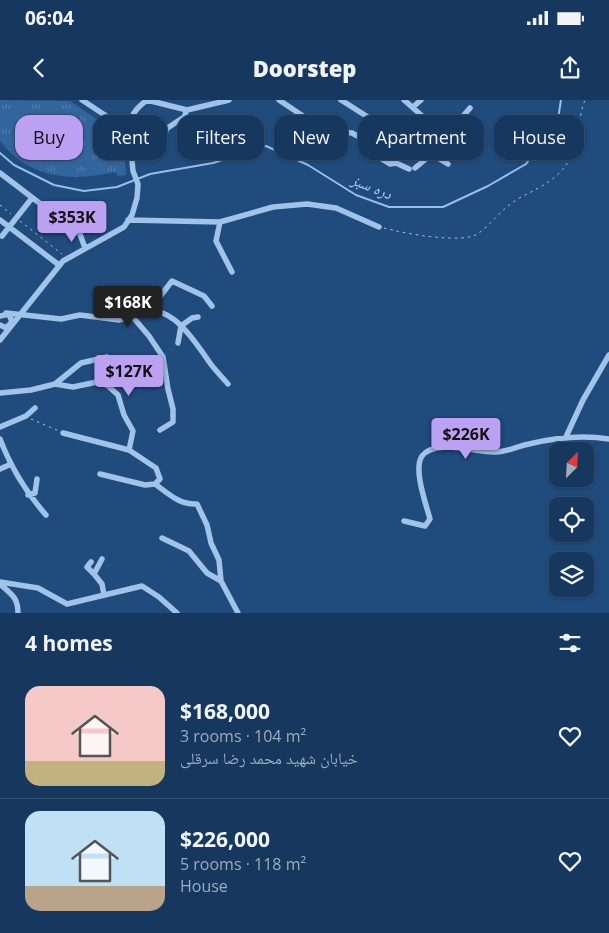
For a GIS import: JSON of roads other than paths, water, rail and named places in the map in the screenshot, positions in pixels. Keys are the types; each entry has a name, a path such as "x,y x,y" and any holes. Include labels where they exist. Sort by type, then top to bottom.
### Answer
{"street":[{"path":"132,115 137,107 147,100 187,110 229,100"},
{"path":"279,100 312,121 333,131 352,133 358,136"},
{"path":"341,100 366,115"},
{"path":"404,100 422,115"},
{"path":"413,106 421,100"},
{"path":"84,101 105,115"},
{"path":"464,115 470,108"},
{"path":"167,128 184,117 187,110"},
{"path":"0,340 59,265 67,258 124,227 137,198 138,184 131,160"},
{"path":"383,160 390,164 396,163 412,168 423,160"},
{"path":"438,160 448,164"},
{"path":"0,173 80,234 85,248"},
{"path":"2,236 32,198"},
{"path":"128,220 220,222 273,207 307,204 336,208 379,227"},
{"path":"0,220 59,265"},
{"path":"220,222 216,241 232,272"},
{"path":"156,312 158,299 172,281 204,296 212,306"},
{"path":"3,314 22,314 61,319 80,315 119,320 132,316 141,310 156,312 173,319 181,326 228,384"},
{"path":"3,314 12,319 10,326"},
{"path":"132,316 149,336 162,357 174,409 173,422 160,430"},
{"path":"178,343 181,326 192,318 198,317"},
{"path":"0,325 4,328 10,326"},
{"path":"565,439 583,400 609,355"},
{"path":"55,384 81,363 107,357"},
{"path":"148,371 164,367"},
{"path":"97,382 102,377 118,374"},
{"path":"0,393 31,390 55,384 73,387 97,382 107,385 118,395 124,416 133,430 129,450"},
{"path":"0,427 26,416 35,408"},
{"path":"63,433 129,450 156,468 160,479 154,484 145,485 100,474"},
{"path":"404,521 425,526 430,519 418,467 422,455 433,448 450,447 497,452 530,444 565,439 596,437 609,439"},
{"path":"0,439 10,465 28,495 46,515"},
{"path":"0,469 10,465"},
{"path":"28,495 35,493 37,479"},
{"path":"154,484 178,501 186,504 197,504 207,525 211,543 219,560 221,581 238,613"},
{"path":"162,538 189,551 206,573 221,581"},
{"path":"94,574 102,560"},
{"path":"91,562 87,567 102,584 104,595"},
{"path":"0,583 38,588 67,604 142,586 159,597 177,613"},
{"path":"0,583 12,593 18,604 18,613"}],"waterway":[{"name":"دره سبز","path":"0,153 14,165 54,185 84,191 117,187 150,174 213,163 266,146 308,165 356,195 389,207 443,207 488,186 526,164 558,119 561,100"}]}
